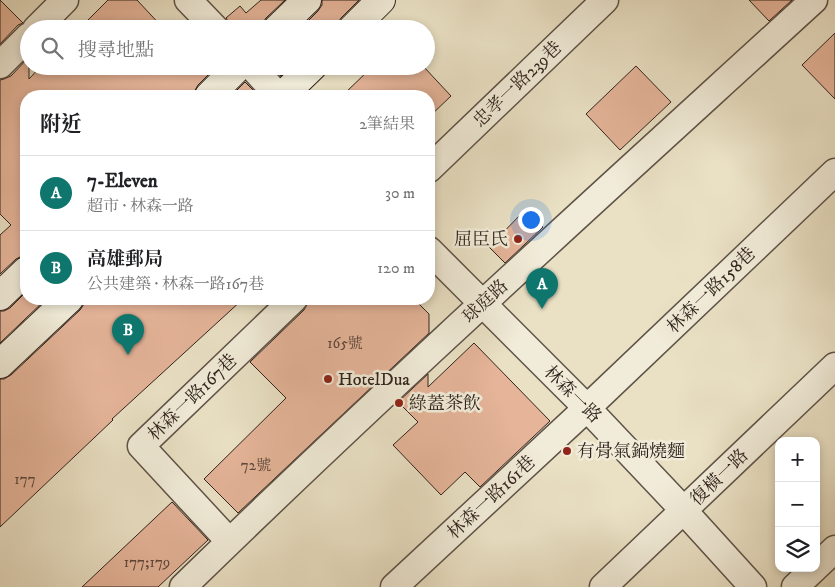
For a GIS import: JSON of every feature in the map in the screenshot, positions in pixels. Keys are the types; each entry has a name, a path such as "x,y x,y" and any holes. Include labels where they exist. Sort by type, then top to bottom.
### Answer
{"street":[{"path":"45,20 65,0"},
{"path":"188,0 207,20"},
{"path":"286,20 307,0"},
{"path":"361,20 381,0"},
{"name":"忠孝一路239巷","path":"435,163 605,0"},
{"name":"球庭路","path":"183,587 482,304 814,0"},
{"path":"0,65 20,45"},
{"path":"214,90 230,75"},
{"path":"259,75 275,90"},
{"path":"287,90 303,75"},
{"name":"林森一路158巷","path":"587,408 835,172"},
{"name":"林森一路","path":"435,256 587,408 753,587"},
{"path":"0,296 20,277"},
{"path":"0,364 63,305"},
{"name":"林森一路167巷","path":"229,542 140,446 288,305"},
{"name":"復橫一路","path":"604,587 835,366"},
{"name":"林森一路161巷","path":"394,587 587,408"},
{"path":"820,564 835,549"},
{"path":"795,587 812,572"}],"building":[{"path":"0,0 20,20 20,24 0,44"},
{"path":"108,0 137,0 156,20 88,20"},
{"path":"261,0 285,0 265,20 227,20 226,18 240,6 246,13"},
{"path":"322,0 359,0 340,20 309,20 322,5"},
{"path":"749,0 792,0 769,21"},
{"path":"835,33 835,99 802,65"},
{"path":"20,66 20,75 29,75 29,79 33,75 208,75 195,90 20,90 20,257 0,274 0,235 11,225 0,214 0,80 11,76"},
{"path":"636,66 671,102 620,150 586,114"},
{"path":"364,75 431,75 451,96 435,111 435,90 348,90"},
{"path":"245,82 253,90 237,90"},
{"name":"屈臣氏","path":"525,210 543,227 505,263 489,247"},
{"path":"20,298 20,305 40,305 0,343 0,311 10,308"},
{"path":"83,305 236,305 112,419 0,527 0,379 11,375"},
{"name":"HotelDua","path":"306,305 420,305 429,314 429,333 238,513 204,479 286,398 250,362 304,310"},
{"path":"474,343 550,421 480,487 465,472 441,495 393,445 418,422 398,402 428,374 428,387"},
{"path":"172,502 208,540 158,587 82,587"}],"place":[{"name":"屈臣氏","path":"518,239"},
{"name":"7-Eleven","path":"542,309"},
{"name":"高雄郵局","path":"128,355"},
{"name":"HotelDua","path":"328,379"},
{"name":"綠蓋茶飲","path":"399,403"},
{"name":"有骨氣鍋燒麵","path":"567,451"}]}
